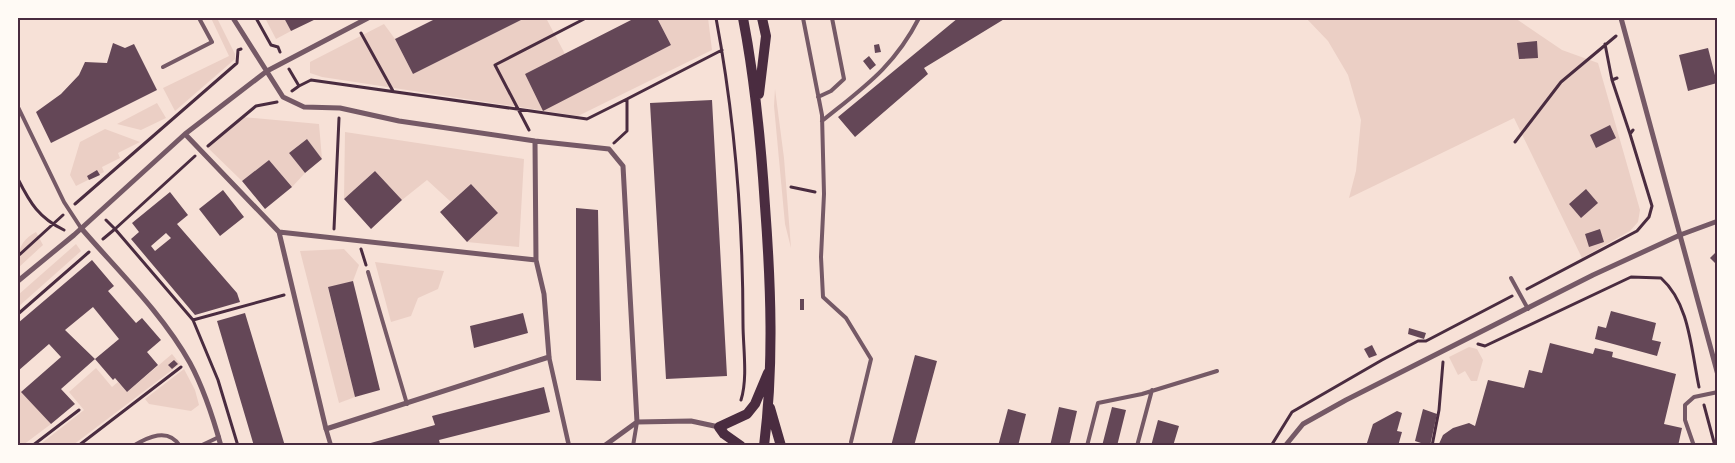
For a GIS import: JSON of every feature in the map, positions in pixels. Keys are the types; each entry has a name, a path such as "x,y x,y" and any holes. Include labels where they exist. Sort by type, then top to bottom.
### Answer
{"main road":[{"path":"743,18 757,107 769,259 771,367 764,446"},
{"path":"757,107 766,36 762,18"},
{"path":"740,446 724,434 719,427 747,414 755,404 771,367"},
{"path":"768,400 781,446"}],"street":[{"path":"233,18 283,97 304,107 340,108 399,121 535,141 608,148 623,166 637,422"},
{"path":"18,281 74,235 185,134 267,71 368,18"},
{"path":"1621,18 1718,375"},
{"path":"185,134 279,232 331,446"},
{"path":"535,141 536,260 544,294 549,357 569,446"},
{"path":"1285,446 1303,424 1593,275 1680,235 1718,221"},
{"path":"81,228 166,327 189,361 200,384 221,446"},
{"path":"279,232 358,239 536,260"},
{"path":"326,429 549,357"},
{"path":"604,446 637,422 691,421 719,427"}],"lane":[{"path":"163,67 212,42 200,18"},
{"path":"803,18 822,121 824,194 821,219 823,297 846,318 871,359 852,442"},
{"path":"818,97 831,91 844,79 832,18"},
{"path":"822,121 889,66 908,40 919,18"},
{"path":"18,107 69,209 81,228"},
{"path":"368,272 407,404"},
{"path":"1511,278 1528,309"},
{"path":"1086,446 1098,403 1217,371"},
{"path":"1137,446 1152,390"},
{"path":"1694,446 1685,420 1685,405 1694,397 1718,392"},
{"path":"633,446 637,422"},
{"path":"133,446 157,434 172,438 180,446"},
{"path":"200,446 218,437"}],"path":[{"path":"535,141 495,65 586,18"},
{"path":"716,18 738,174 743,262 743,374 742,398 739,403"},
{"path":"356,24 393,92"},
{"path":"1515,142 1561,82 1605,44 1625,30"},
{"path":"18,256 69,209 237,63 238,50 265,35"},
{"path":"1270,446 1292,412 1382,360 1418,342 1426,341 1637,231 1649,218 1652,206 1612,80 1605,44"},
{"path":"299,86 311,80 587,119 722,50"},
{"path":"1612,80 1617,78"},
{"path":"18,314 201,151 256,106 275,104 283,97"},
{"path":"608,148 627,131 627,99"},
{"path":"334,237 340,108"},
{"path":"1630,134 1633,130"},
{"path":"18,179 28,199 44,219 74,235 89,252"},
{"path":"791,187 824,194"},
{"path":"98,213 115,229 193,320 218,380 238,446"},
{"path":"358,239 368,272"},
{"path":"1472,344 1485,346 1631,277 1660,278 1672,288 1684,313 1701,396 1714,446"},
{"path":"193,320 294,292"},
{"path":"1432,446 1439,410 1444,360 1435,364"},
{"path":"78,446 189,361"},
{"path":"32,446 79,410"}],"shaded area":[{"path":"211,18 217,18 235,54 235,59 175,111 163,88 229,56"},
{"path":"265,18 284,18 291,31 276,39"},
{"path":"525,18 546,18 565,54 525,74 543,110 671,45 657,18 708,18 712,50 578,116 322,77 310,73 310,62 384,24 395,39 413,74"},
{"path":"1306,18 1515,18 1562,50 1598,63 1640,210 1638,222 1630,231 1582,258 1514,118 1349,198 1356,171 1361,120 1348,75 1328,41"},
{"path":"775,89 784,158 791,248 785,224 774,106"},
{"path":"157,103 166,118 141,130 117,124"},
{"path":"242,117 319,124 322,159 307,139 289,153 305,173 292,187 269,160 242,181 207,147"},
{"path":"105,129 140,142 118,153 120,158 102,167 104,172 76,186 70,175 80,142"},
{"path":"345,132 524,159 519,247 467,242 498,213 471,184 451,202 427,180 402,200 375,171 344,199"},
{"path":"36,232 43,245 18,268 23,243"},
{"path":"76,244 81,251 18,307 18,295"},
{"path":"344,249 359,265 353,281 328,288 355,397 339,403 300,251"},
{"path":"375,262 444,271 438,289 418,298 411,316 391,322"},
{"path":"1469,347 1477,349 1483,360 1477,381 1471,381 1465,371 1458,375 1449,357"},
{"path":"172,354 180,364 73,445 38,446 84,410 69,392 96,368 112,387 118,382 127,392"},
{"path":"184,369 195,390 199,405 191,411 149,404 145,399"},
{"path":"18,387 51,424 23,445 18,445"}],"building":[{"path":"284,18 318,18 291,31"},
{"path":"437,18 525,18 413,74 395,39"},
{"path":"635,18 657,18 671,45 543,111 525,74"},
{"path":"958,18 1006,18 924,68 928,74 855,137 838,117"},
{"path":"1537,41 1538,58 1519,59 1517,43"},
{"path":"113,43 125,48 134,44 157,90 51,143 36,112 61,94 79,75 85,62 107,63"},
{"path":"879,44 881,52 875,53 874,45"},
{"path":"1708,48 1717,83 1688,91 1679,55"},
{"path":"869,56 876,65 870,70 863,61"},
{"path":"712,100 727,376 666,379 650,103"},
{"path":"1610,125 1616,138 1596,148 1590,135"},
{"path":"307,139 322,159 305,173 289,153"},
{"path":"269,160 292,187 265,209 242,181"},
{"path":"97,170 100,175 89,180 87,176"},
{"path":"375,171 402,200 371,229 344,199"},
{"path":"471,184 498,213 467,242 440,212"},
{"path":"1586,189 1598,203 1581,218 1569,204"},
{"path":"223,190 244,217 220,236 199,209"},
{"path":"170,192 188,215 177,224 237,293 240,302 195,315 131,239 139,232 132,223","holes":["166,233 171,238 155,251 151,246"]},
{"path":"576,208 598,210 601,381 576,380"},
{"path":"1600,229 1604,242 1589,247 1585,234"},
{"path":"1718,250 1718,266 1710,258"},
{"path":"92,260 114,286 108,291 136,323 142,318 161,340 147,352 158,365 127,392 115,378 113,380 95,359 61,389 75,404 51,424 21,392 61,357 49,344 18,371 18,323","holes":["93,307 119,339 95,359 65,330"]},
{"path":"353,281 380,390 355,397 328,287"},
{"path":"800,299 804,299 804,310 800,310"},
{"path":"1611,311 1656,323 1652,340 1661,342 1657,356 1595,339 1598,326 1606,328"},
{"path":"245,313 285,446 254,446 217,321"},
{"path":"523,313 528,333 474,348 470,326"},
{"path":"1409,328 1426,333 1424,339 1408,334"},
{"path":"1550,343 1593,354 1595,348 1613,352 1612,357 1676,374 1664,424 1682,428 1678,446 1438,446 1443,435 1453,428 1469,423 1475,426 1488,380 1524,388 1529,370 1542,373"},
{"path":"1372,345 1377,355 1369,358 1364,349"},
{"path":"915,355 937,361 914,446 891,446"},
{"path":"174,360 178,364 172,369 168,365"},
{"path":"544,387 550,412 439,440 440,444 436,446 360,446 435,425 432,416"},
{"path":"1059,407 1077,411 1069,446 1050,446"},
{"path":"1112,407 1126,410 1117,446 1102,446"},
{"path":"1008,409 1026,414 1018,446 998,446"},
{"path":"1423,409 1437,414 1430,446 1415,441"},
{"path":"1397,411 1402,413 1397,431 1402,432 1398,446 1366,446 1373,424"},
{"path":"1158,420 1179,426 1173,446 1151,446"}]}
